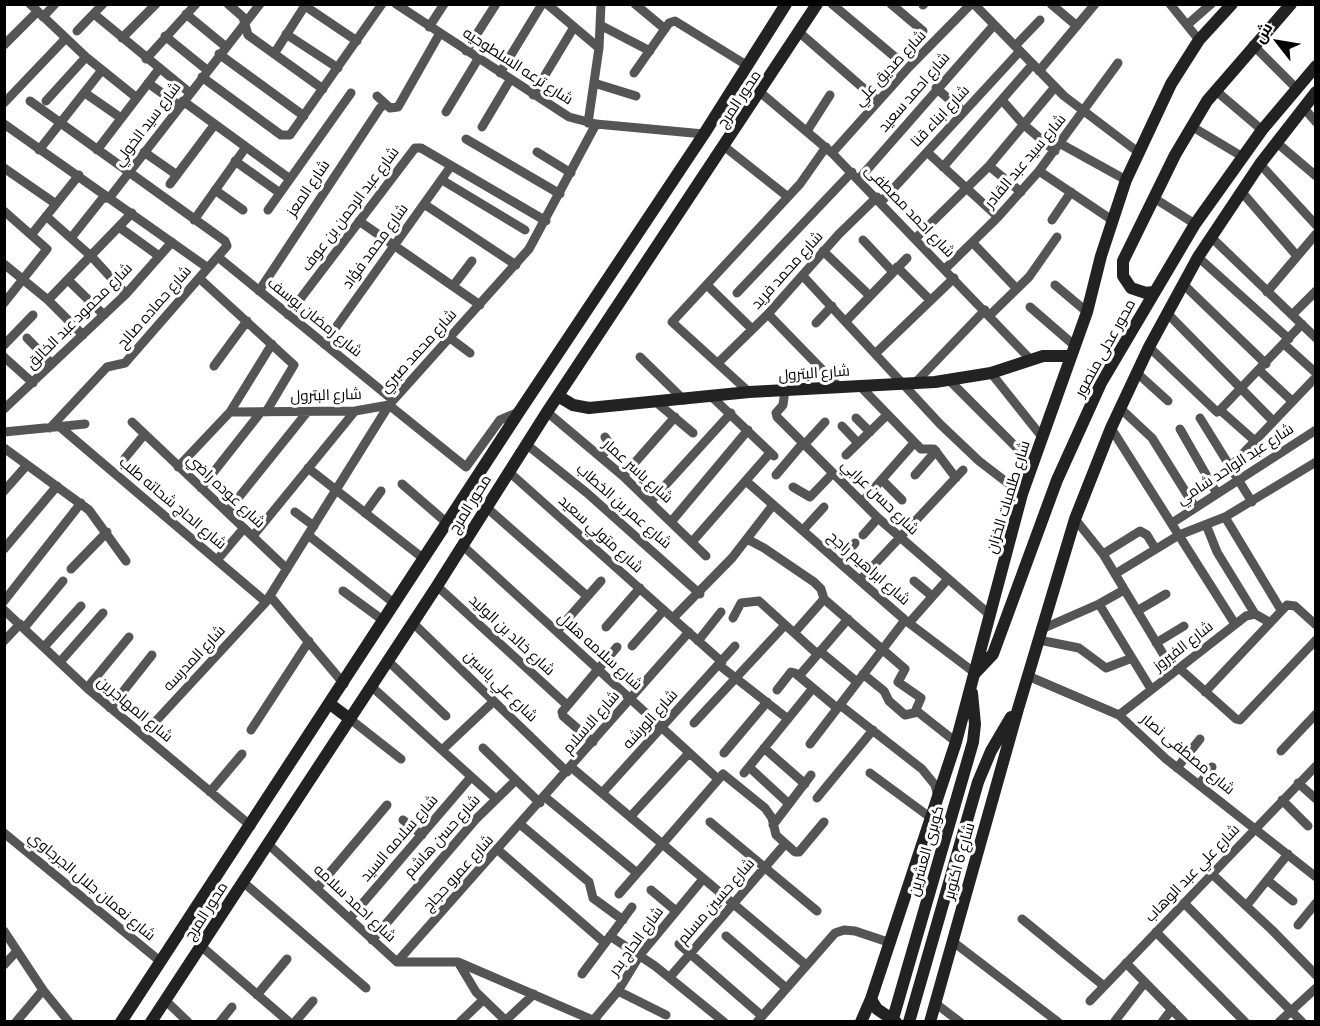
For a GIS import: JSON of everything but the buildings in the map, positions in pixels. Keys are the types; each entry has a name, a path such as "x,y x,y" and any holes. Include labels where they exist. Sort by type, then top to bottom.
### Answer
{"main road":[{"name":"محور المرج","path":"121,1022 344,684 519,412 704,134 786,4"},
{"name":"محور المرج","path":"151,1022 413,623 526,444 818,4"},
{"name":"شارع طلمبات الخزان","path":"861,1022 871,999 956,742 1022,494 1088,312 1112,220 1126,180 1171,84 1199,40 1232,4"},
{"path":"1153,292 1146,293 1131,288 1123,276 1122,268 1154,198 1191,126 1215,90 1291,4"},
{"name":"محور عدلى منصور","path":"975,673 993,654 1057,480 1085,415 1153,292 1195,224 1262,130 1316,66"},
{"path":"1017,709 1075,519 1111,428 1149,347 1198,257 1241,191 1316,92"},
{"name":"شارع البترول","path":"558,396 584,408 749,392 950,381 991,373 1030,359 1073,351"},
{"name":"كوبرى العشرين","path":"894,1022 973,742 975,724 971,688"},
{"path":"330,705 350,719"},
{"name":"كوبرى العشرين","path":"909,1022 953,865 984,767 1017,709"},
{"name":"شارع 6 اكتوبر","path":"928,1020 935,1003 1017,709"},
{"path":"871,999 878,1009 894,1022"}],"street":[{"path":"4,45 37,11 56,4"},
{"path":"77,31 103,4"},
{"path":"122,38 156,4"},
{"path":"146,58 196,4"},
{"path":"228,4 243,17 248,35 323,89"},
{"name":"شارع سيد الخولي","path":"71,238 102,199 110,197 260,4"},
{"path":"165,36 204,74 285,136 292,132 304,116 382,4"},
{"path":"429,27 444,4"},
{"path":"466,51 496,4"},
{"path":"500,74 542,4"},
{"path":"547,4 599,48"},
{"name":"شارع محمد صبري","path":"268,599 391,403 516,265 546,221 571,173 592,124 601,4"},
{"path":"635,4 664,30"},
{"path":"832,4 895,57"},
{"path":"891,4 923,31"},
{"path":"1052,4 1077,26"},
{"path":"943,167 1002,100 1077,26 1095,4"},
{"path":"1170,4 1199,40"},
{"path":"1187,25 1211,4"},
{"path":"273,54 306,5 357,41"},
{"name":"شارع ترعه السلطوحيه","path":"399,5 500,74 569,117 592,124 704,134"},
{"path":"975,5 1055,87 1084,112 1138,152"},
{"name":"شارع صديق علي","path":"719,362 672,324 829,150 975,5"},
{"path":"37,11 86,57 137,98"},
{"path":"94,14 159,69 184,100"},
{"path":"186,14 222,50 304,116"},
{"name":"شارع ابناء قنا","path":"879,200 964,112 1040,20"},
{"path":"634,73 664,30 675,21 748,66"},
{"path":"600,25 650,51"},
{"name":"شارع احمد سعيد","path":"737,293 855,176 994,25"},
{"path":"533,95 574,27"},
{"path":"377,96 392,109 398,107 440,33"},
{"path":"800,33 878,101"},
{"path":"286,34 338,68"},
{"path":"4,103 66,38"},
{"path":"1254,45 1296,87"},
{"path":"46,101 86,57"},
{"path":"446,112 478,59"},
{"name":"شارع سيد عبد القادر","path":"945,269 973,243 1040,171 1118,63"},
{"path":"97,150 159,69"},
{"path":"39,150 102,70"},
{"path":"482,127 510,80"},
{"path":"148,83 184,100 290,179"},
{"path":"594,83 636,96"},
{"path":"916,238 967,190 1055,87"},
{"path":"936,88 964,112"},
{"path":"1215,90 1262,130"},
{"path":"85,93 122,118"},
{"path":"267,210 351,93"},
{"name":"شارع احمد مصطفى","path":"761,93 829,150 988,312 1030,359"},
{"path":"807,130 830,94"},
{"path":"1002,100 1023,124 1058,147 1126,180"},
{"path":"30,101 194,219 246,147"},
{"name":"شارع المعز","path":"258,291 380,108 385,104"},
{"path":"1303,107 1316,122"},
{"path":"4,124 208,268"},
{"path":"170,184 215,124"},
{"path":"1191,126 1243,157"},
{"path":"465,139 560,194"},
{"path":"1276,142 1316,176"},
{"path":"724,147 788,197"},
{"name":"شارع عبد الرحمن بن عوف","path":"288,315 413,149 421,148 451,166"},
{"path":"144,152 177,175"},
{"path":"537,152 571,173"},
{"path":"927,152 998,217"},
{"path":"235,161 280,193"},
{"path":"1260,164 1316,225"},
{"path":"451,166 546,221"},
{"name":"شارع محمد فؤاد","path":"324,344 451,166"},
{"path":"989,166 1021,192"},
{"path":"4,168 56,204"},
{"path":"1040,171 1112,220"},
{"path":"32,234 79,175"},
{"path":"442,180 525,230"},
{"path":"215,190 243,210"},
{"path":"1241,191 1298,256"},
{"path":"1052,220 1071,192"},
{"path":"1154,198 1195,224"},
{"name":"شارع محمد فريد","path":"719,362 768,314 823,251 879,200"},
{"path":"424,204 516,265"},
{"path":"4,211 47,247 4,303"},
{"path":"48,300 132,213"},
{"path":"46,216 92,257 126,294"},
{"name":"شارع حماده صالح","path":"55,427 107,367 125,363 226,247 225,241 194,219"},
{"path":"359,221 480,305"},
{"path":"119,227 159,256"},
{"path":"909,383 1017,289 1039,264 1057,237"},
{"path":"1211,237 1267,292 1314,332"},
{"path":"1267,292 1314,239"},
{"path":"863,240 930,300"},
{"name":"شارع محمود عبد الخالق","path":"6,405 33,383 126,294 172,242"},
{"path":"973,243 1017,289"},
{"path":"823,251 869,295"},
{"path":"1198,257 1286,342 1316,375 1230,467"},
{"name":"شارع رمضان يوسف","path":"218,258 324,344 391,403"},
{"path":"846,321 907,258"},
{"path":"453,286 472,261"},
{"path":"4,264 48,300 83,335"},
{"path":"803,276 876,353 909,383 965,449 1022,494"},
{"path":"199,278 295,366 263,412 201,488"},
{"path":"876,353 954,278"},
{"path":"68,280 104,315"},
{"path":"1183,284 1263,367 1292,401"},
{"path":"707,285 752,329"},
{"path":"1055,285 1088,312"},
{"path":"1292,315 1316,291"},
{"path":"816,323 832,306"},
{"path":"1030,307 1073,351"},
{"path":"1167,313 1273,422"},
{"path":"768,314 838,386"},
{"path":"4,345 33,315"},
{"path":"214,366 246,321"},
{"path":"1149,347 1217,412 1263,367 1302,324"},
{"path":"27,338 52,364"},
{"path":"450,338 470,353"},
{"path":"178,467 230,412 272,344"},
{"path":"4,357 33,383"},
{"path":"640,357 684,400"},
{"path":"719,362 749,392"},
{"path":"991,373 1042,436"},
{"path":"1137,373 1168,401"},
{"path":"950,381 1032,463"},
{"path":"858,385 923,450 931,447 936,451 956,478"},
{"name":"شارع حسن عرابي","path":"785,390 783,405 776,415 878,518 990,615"},
{"path":"692,542 772,455 712,397"},
{"path":"656,402 693,433"},
{"path":"391,403 466,467 500,420 519,412"},
{"name":"شارع البترول","path":"230,412 355,411 391,403"},
{"path":"1120,408 1152,438 1195,507"},
{"path":"1220,410 1255,441"},
{"path":"227,512 308,411"},
{"path":"253,536 355,411"},
{"name":"شارع ياسر عمار","path":"547,412 601,456 706,556"},
{"path":"650,502 731,413"},
{"path":"846,455 887,415"},
{"path":"623,476 675,417"},
{"path":"856,418 870,432"},
{"path":"1200,418 1252,502"},
{"name":"شارع عوده راضي","path":"132,422 287,569"},
{"path":"776,475 825,422"},
{"path":"4,432 85,424"},
{"path":"842,426 858,443"},
{"name":"شارع الحاج شحاته طلب","path":"55,427 268,599 309,641 344,684"},
{"path":"1111,428 1235,624"},
{"path":"1180,429 1216,492"},
{"path":"671,522 748,430"},
{"name":"شارع عبد الواحد شامي","path":"1172,523 1216,492 1316,430"},
{"path":"125,458 144,435"},
{"path":"601,456 611,446 605,437"},
{"path":"862,502 914,442"},
{"name":"شارع عمر بن الخطاب","path":"526,444 587,493 700,594"},
{"path":"4,448 97,517 126,561"},
{"path":"915,475 936,451"},
{"path":"1115,574 1179,535 1226,517 1316,462"},
{"path":"4,491 27,465"},
{"path":"308,468 424,559"},
{"path":"860,580 963,470"},
{"name":"شارع متولي سعيد","path":"509,472 689,632 735,679 788,718"},
{"path":"793,487 810,497 833,473"},
{"path":"882,480 902,500"},
{"name":"شارع ابراهيم راجح","path":"746,481 907,621 975,673"},
{"path":"402,484 447,523"},
{"path":"4,549 57,486"},
{"path":"365,513 381,491"},
{"path":"4,601 81,503"},
{"path":"673,618 700,594 747,540 773,505"},
{"path":"486,507 587,596"},
{"path":"803,530 824,507"},
{"path":"295,512 314,526"},
{"path":"1226,517 1281,610"},
{"path":"863,535 878,518"},
{"path":"1075,519 1102,554 1156,643 1177,670 1236,719 1242,720 1316,640"},
{"path":"1207,526 1217,552 1255,614 1269,622"},
{"path":"217,560 244,528"},
{"path":"1102,554 1140,531 1147,535 1155,548"},
{"path":"71,569 107,532"},
{"path":"308,535 395,604"},
{"path":"747,540 764,548 814,582 821,589 824,599 905,669 899,682 921,697 915,712"},
{"path":"840,562 855,543"},
{"name":"شارع سلامه هلال","path":"462,545 718,779"},
{"path":"557,631 601,580"},
{"path":"810,744 883,648 947,580"},
{"path":"4,641 22,626 63,581"},
{"path":"914,581 932,596"},
{"name":"شارع خالد بن الوليد","path":"437,586 567,705"},
{"path":"606,627 640,588"},
{"path":"1040,635 1124,590"},
{"path":"344,591 384,621"},
{"path":"1137,611 1166,594"},
{"name":"شارع المدرسه","path":"143,735 268,599"},
{"path":"794,633 824,599"},
{"path":"733,618 741,603 756,600 819,653 884,692 889,701 905,714 915,712 956,742"},
{"path":"1100,604 1151,689"},
{"path":"1205,692 1269,622 1289,604 1295,606 1316,625"},
{"path":"44,647 81,606"},
{"name":"شارع المهاجرين","path":"4,610 87,688 251,826"},
{"path":"632,646 664,610"},
{"path":"698,641 721,612"},
{"path":"60,662 103,613"},
{"name":"شارع الفيروز","path":"1119,715 1235,624 1255,614"},
{"path":"799,676 848,619"},
{"name":"شارع علي ياسين","path":"413,623 569,770 603,792 806,965"},
{"path":"694,723 785,626"},
{"path":"1156,643 1184,626"},
{"name":"شارع الاسلام","path":"543,800 689,632"},
{"path":"1040,635 1079,648 1106,668 1132,658"},
{"path":"87,688 129,637"},
{"path":"251,730 309,641"},
{"name":"شارع الورشه","path":"603,792 735,646"},
{"path":"593,742 562,715 567,705 617,647"},
{"path":"110,708 152,656"},
{"path":"388,661 446,716"},
{"path":"777,690 791,672 799,676 922,769 935,785 938,797"},
{"name":"شارع مصطفى نصار","path":"1028,676 1119,715 1177,768 1314,872"},
{"path":"371,686 495,799"},
{"path":"789,804 747,770 813,688"},
{"path":"442,750 494,701"},
{"path":"724,753 767,702"},
{"path":"1281,751 1316,714"},
{"path":"350,719 401,759"},
{"path":"817,798 873,730"},
{"path":"1177,768 1200,739"},
{"path":"483,748 516,780 637,873"},
{"path":"765,748 805,783"},
{"path":"631,816 689,753"},
{"path":"210,792 242,754"},
{"name":"شارع علي عبد الوهاب","path":"1090,1001 1316,766"},
{"path":"1199,785 1212,767"},
{"path":"870,773 931,818"},
{"path":"619,894 723,774 765,807 776,835 795,852 799,852 824,822"},
{"path":"773,825 811,775"},
{"name":"شارع سلامه السيد","path":"350,918 471,777"},
{"name":"شارع حسن هاشم","path":"372,940 495,799 516,780"},
{"path":"1298,783 1316,799"},
{"name":"شارع عمرو حجاج","path":"398,962 543,800"},
{"path":"1282,800 1308,826"},
{"path":"317,888 387,805"},
{"path":"403,820 422,835"},
{"path":"710,822 817,911"},
{"path":"521,825 589,882 593,898 623,920"},
{"name":"شارع نعمان جلال الجرجاوي","path":"4,833 161,962"},
{"name":"شارع احمد سلامه","path":"268,844 398,962 458,962 594,1021"},
{"name":"شارع حسين مسلم","path":"670,977 785,844"},
{"path":"498,850 608,939 640,955 724,1022"},
{"path":"1247,905 1288,854"},
{"path":"1212,874 1247,905 1316,975"},
{"name":"شارع الحاج بدر","path":"594,1021 618,991 640,955 703,879"},
{"path":"1267,880 1293,901"},
{"path":"243,882 366,988"},
{"path":"651,890 676,911"},
{"path":"1184,903 1302,1022"},
{"path":"1298,925 1316,903"},
{"path":"582,974 632,907"},
{"path":"1022,919 1104,986"},
{"path":"679,944 759,1019 829,939 844,930 888,942"},
{"path":"4,931 64,1020"},
{"path":"1156,932 1245,1022"},
{"path":"726,936 786,988"},
{"path":"952,941 1054,1020"},
{"path":"201,946 289,1022"},
{"path":"4,965 17,951"},
{"path":"257,995 287,959"},
{"path":"458,962 469,983 505,1021 534,994"},
{"path":"1126,963 1184,1022"},
{"path":"1115,1021 1145,982"},
{"path":"1279,1022 1316,988"},
{"path":"16,1022 43,990"},
{"path":"618,991 666,1015"},
{"path":"165,1000 188,1022"},
{"path":"460,1022 483,1000"},
{"path":"295,1022 313,1001"},
{"path":"935,1003 960,1022"},
{"path":"220,1022 232,1007"},
{"path":"1162,1022 1172,1009"}]}
